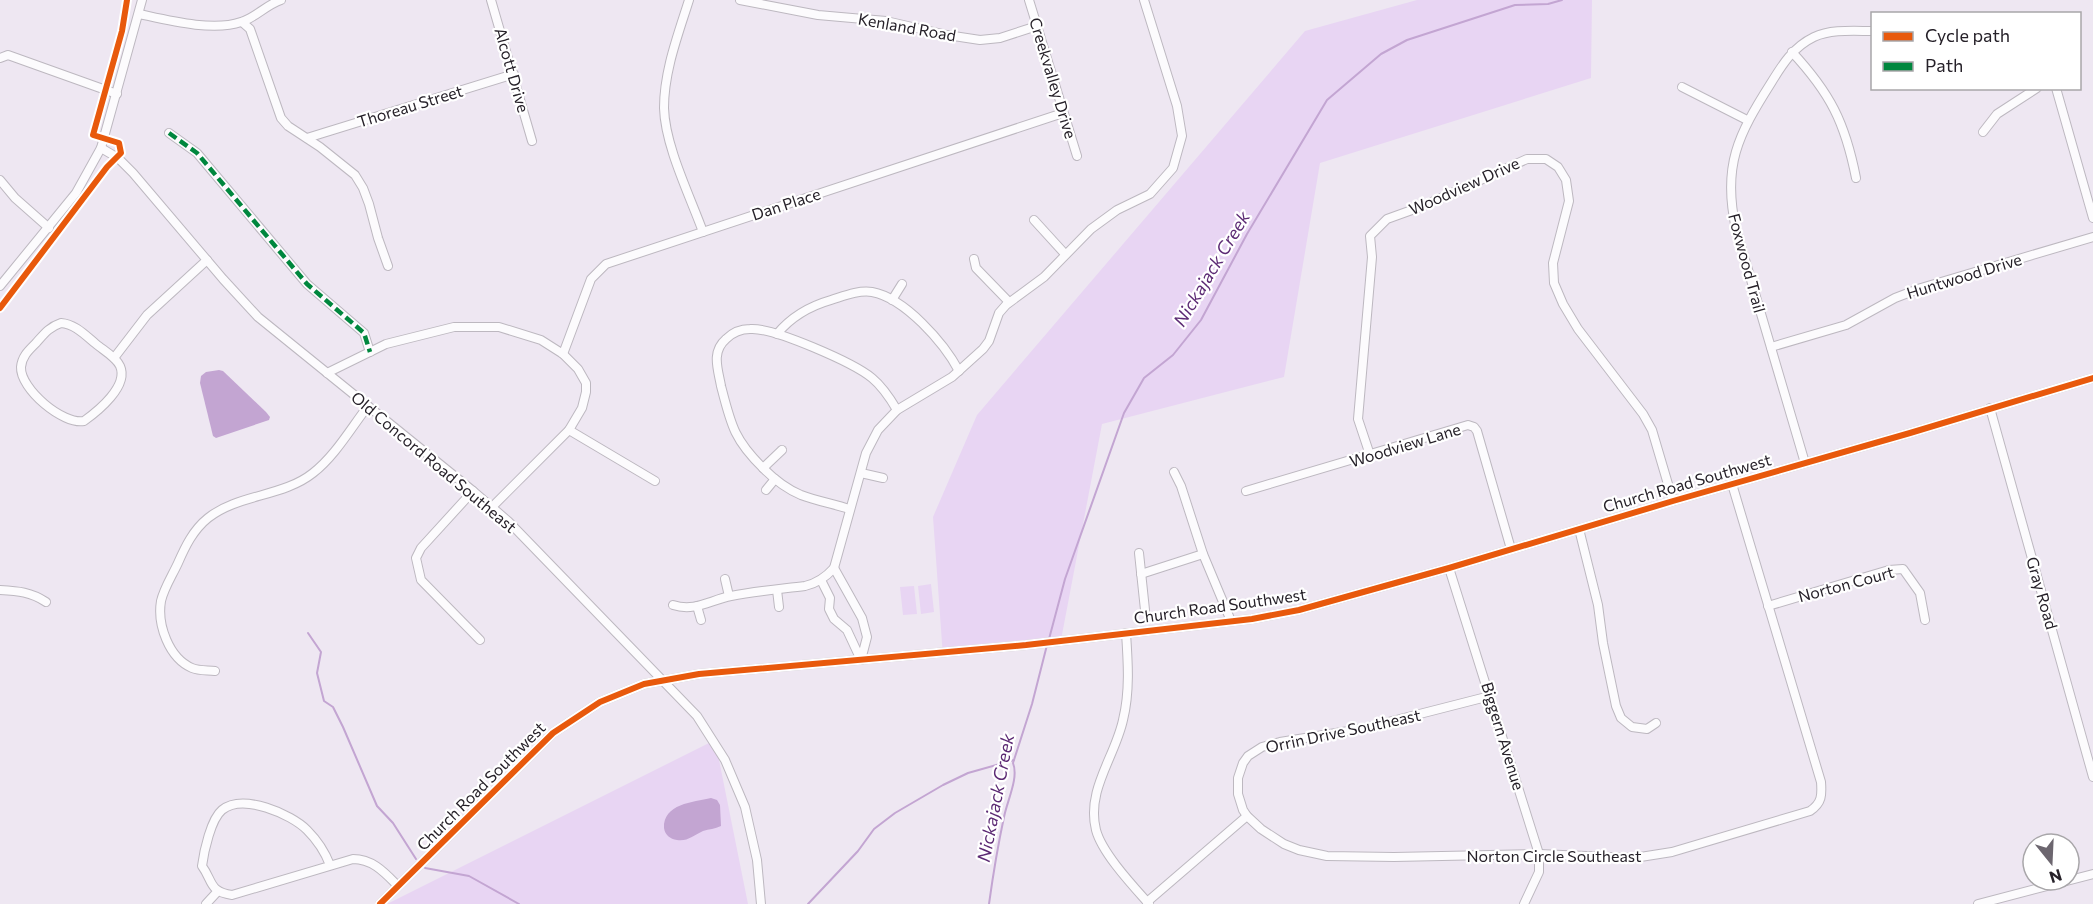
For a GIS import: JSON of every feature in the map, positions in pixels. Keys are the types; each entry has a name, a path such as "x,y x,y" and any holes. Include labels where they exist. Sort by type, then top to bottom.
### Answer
{"street":[{"path":"0,286 76,193 101,148 142,0"},
{"path":"139,14 223,26 242,22 281,0"},
{"name":"Alcott Drive","path":"491,0 532,141"},
{"path":"689,0 672,51 664,109 669,140 703,232"},
{"name":"Kenland Road","path":"740,0 818,15 886,21 980,40 1000,38 1037,26"},
{"name":"Creekvalley Drive","path":"1029,0 1077,156"},
{"path":"673,605 683,608 698,606 729,596 805,586 821,580 834,568 849,509 871,441 885,420 959,371 983,350 989,341 999,313 1009,302 1044,277 1091,229 1117,210 1150,194 1160,185 1173,168 1182,136 1177,106 1144,0"},
{"path":"242,22 250,29 281,118 288,126 355,175 363,188 388,266"},
{"name":"Foxwood Trail","path":"1805,463 1736,229 1730,195 1732,165 1747,120 1792,52 1821,34 1838,31 1871,31"},
{"path":"1792,52 1818,82 1837,112 1850,149 1856,178"},
{"path":"0,58 8,55 117,94"},
{"name":"Thoreau Street","path":"307,138 514,74"},
{"path":"1682,87 1747,120"},
{"path":"1983,132 1997,114 2034,90"},
{"path":"2057,90 2093,218"},
{"name":"Dan Place","path":"563,354 591,279 606,264 1063,113"},
{"path":"169,133 197,153 307,284 363,333 370,352"},
{"name":"Old Concord Road Southeast","path":"101,148 118,158 133,173 258,317 492,507 524,537 697,716 718,748 731,774 752,832 758,860 761,901"},
{"name":"Woodview Drive","path":"1370,455 1358,419 1372,257 1370,236 1387,219 1424,206 1527,159 1546,159 1558,167 1566,180 1569,201 1553,263 1554,283 1578,329 1643,414 1652,430 1673,501"},
{"path":"0,180 15,198 49,228"},
{"path":"1034,220 1065,254"},
{"name":"Huntwood Drive","path":"1771,348 1846,325 1895,298 1922,288 2093,237"},
{"path":"974,259 976,268 1009,302"},
{"path":"114,358 147,315 207,260"},
{"path":"892,300 902,284"},
{"path":"777,334 787,323 822,302 854,293 873,293 892,300 923,323 941,341 959,371"},
{"path":"61,323 71,324 114,358 120,366 122,375 119,385 104,404 84,421 78,422 62,417 34,394 23,378 21,369 23,358 51,326 61,323"},
{"path":"327,373 386,344 454,327 499,327 541,340 563,354 578,369 586,383 585,401 569,430 492,507"},
{"path":"849,509 800,494 775,479 752,459 735,433 729,418 716,356 721,343 742,330 760,329 787,336 860,369 881,386 897,411"},
{"name":"Church Road Southwest","path":"380,904 563,725 600,702 662,679 1077,640 1299,610 2093,378"},
{"path":"215,671 193,668 184,662 169,645 161,622 164,590 189,541 198,528 215,513 292,485 312,474 327,460 368,406"},
{"name":"Gray Road","path":"1990,408 2093,777"},
{"name":"Woodview Lane","path":"1246,491 1468,425 1474,427 1511,549"},
{"path":"569,430 655,481"},
{"path":"763,468 782,450"},
{"path":"1174,472 1181,486 1203,554 1231,621"},
{"path":"861,473 883,478"},
{"path":"766,490 775,479"},
{"name":"Norton Circle Southeast","path":"1247,816 1261,829 1284,844 1299,850 1328,856 1539,854 1634,858 1695,846 1810,811 1816,807 1821,796 1821,782 1732,484"},
{"path":"473,491 421,548 416,558 421,580 480,640"},
{"path":"1579,529 1598,605 1616,706 1621,718 1632,727 1647,729 1656,723"},
{"path":"1139,554 1145,610"},
{"path":"1141,574 1203,554"},
{"path":"834,568 862,618 865,628 867,637 861,660"},
{"name":"Biggern Avenue","path":"1449,568 1539,854 1539,872 1524,904"},
{"name":"Norton Court","path":"1768,606 1889,570 1903,569 1920,593 1925,620"},
{"path":"725,579 729,596"},
{"path":"821,580 830,598 830,609 834,619 847,630 861,660"},
{"path":"0,590 24,592 46,602"},
{"path":"777,590 780,608"},
{"path":"830,598 849,593"},
{"path":"698,606 702,620"},
{"path":"1126,633 1127,704 1120,732 1097,788 1095,810 1096,830 1107,851 1148,903 1247,816"},
{"name":"Orrin Drive Southeast","path":"1247,816 1238,794 1238,778 1248,756 1262,747 1361,729 1490,696"},
{"path":"330,865 317,841 302,825 258,805 234,804 222,810 218,815 209,836 202,866 211,884 218,891 232,895 353,859 370,862 381,869 398,886"},
{"path":"1978,904 2093,874"},
{"path":"206,904 218,891"}],"shaded area":[{"path":"1417,0 1592,0 1591,78 1320,163 1284,377 1102,424 1061,640 943,657 933,517 977,415 1305,31"},
{"path":"223,371 266,412 270,417 269,420 216,438 213,436 200,383 201,376 206,372"},
{"path":"931,584 934,612 921,614 918,586"},
{"path":"914,586 917,614 903,615 900,587"},
{"path":"715,740 748,904 387,904"},
{"path":"711,798 717,800 720,805 721,826 684,840 670,838 667,835 664,828 668,814 688,803"}],"waterway":[{"name":"Nickajack Creek","path":"1049,639 1065,579 1124,413 1144,378 1173,355 1201,320 1247,234 1327,100 1381,54 1407,40 1515,5 1548,4 1562,0"},
{"path":"308,633 321,652 317,673 324,701 333,707 377,806 393,823 416,859"},
{"name":"Nickajack Creek","path":"989,904 1005,811 1014,782 1013,763 1032,704 1047,645"},
{"path":"808,904 858,851 874,829 895,813 968,773 1014,760"},
{"path":"425,868 469,876 519,904"}],"marked path":[{"path":"169,133 197,153 307,284 364,333 370,352"}],"cycle path":[{"path":"0,308 107,167 121,153 119,143 93,135 122,31 127,0"},
{"path":"380,904 553,733 600,702 644,684 699,674 1026,645 1252,619 1299,610 2093,378"}]}
